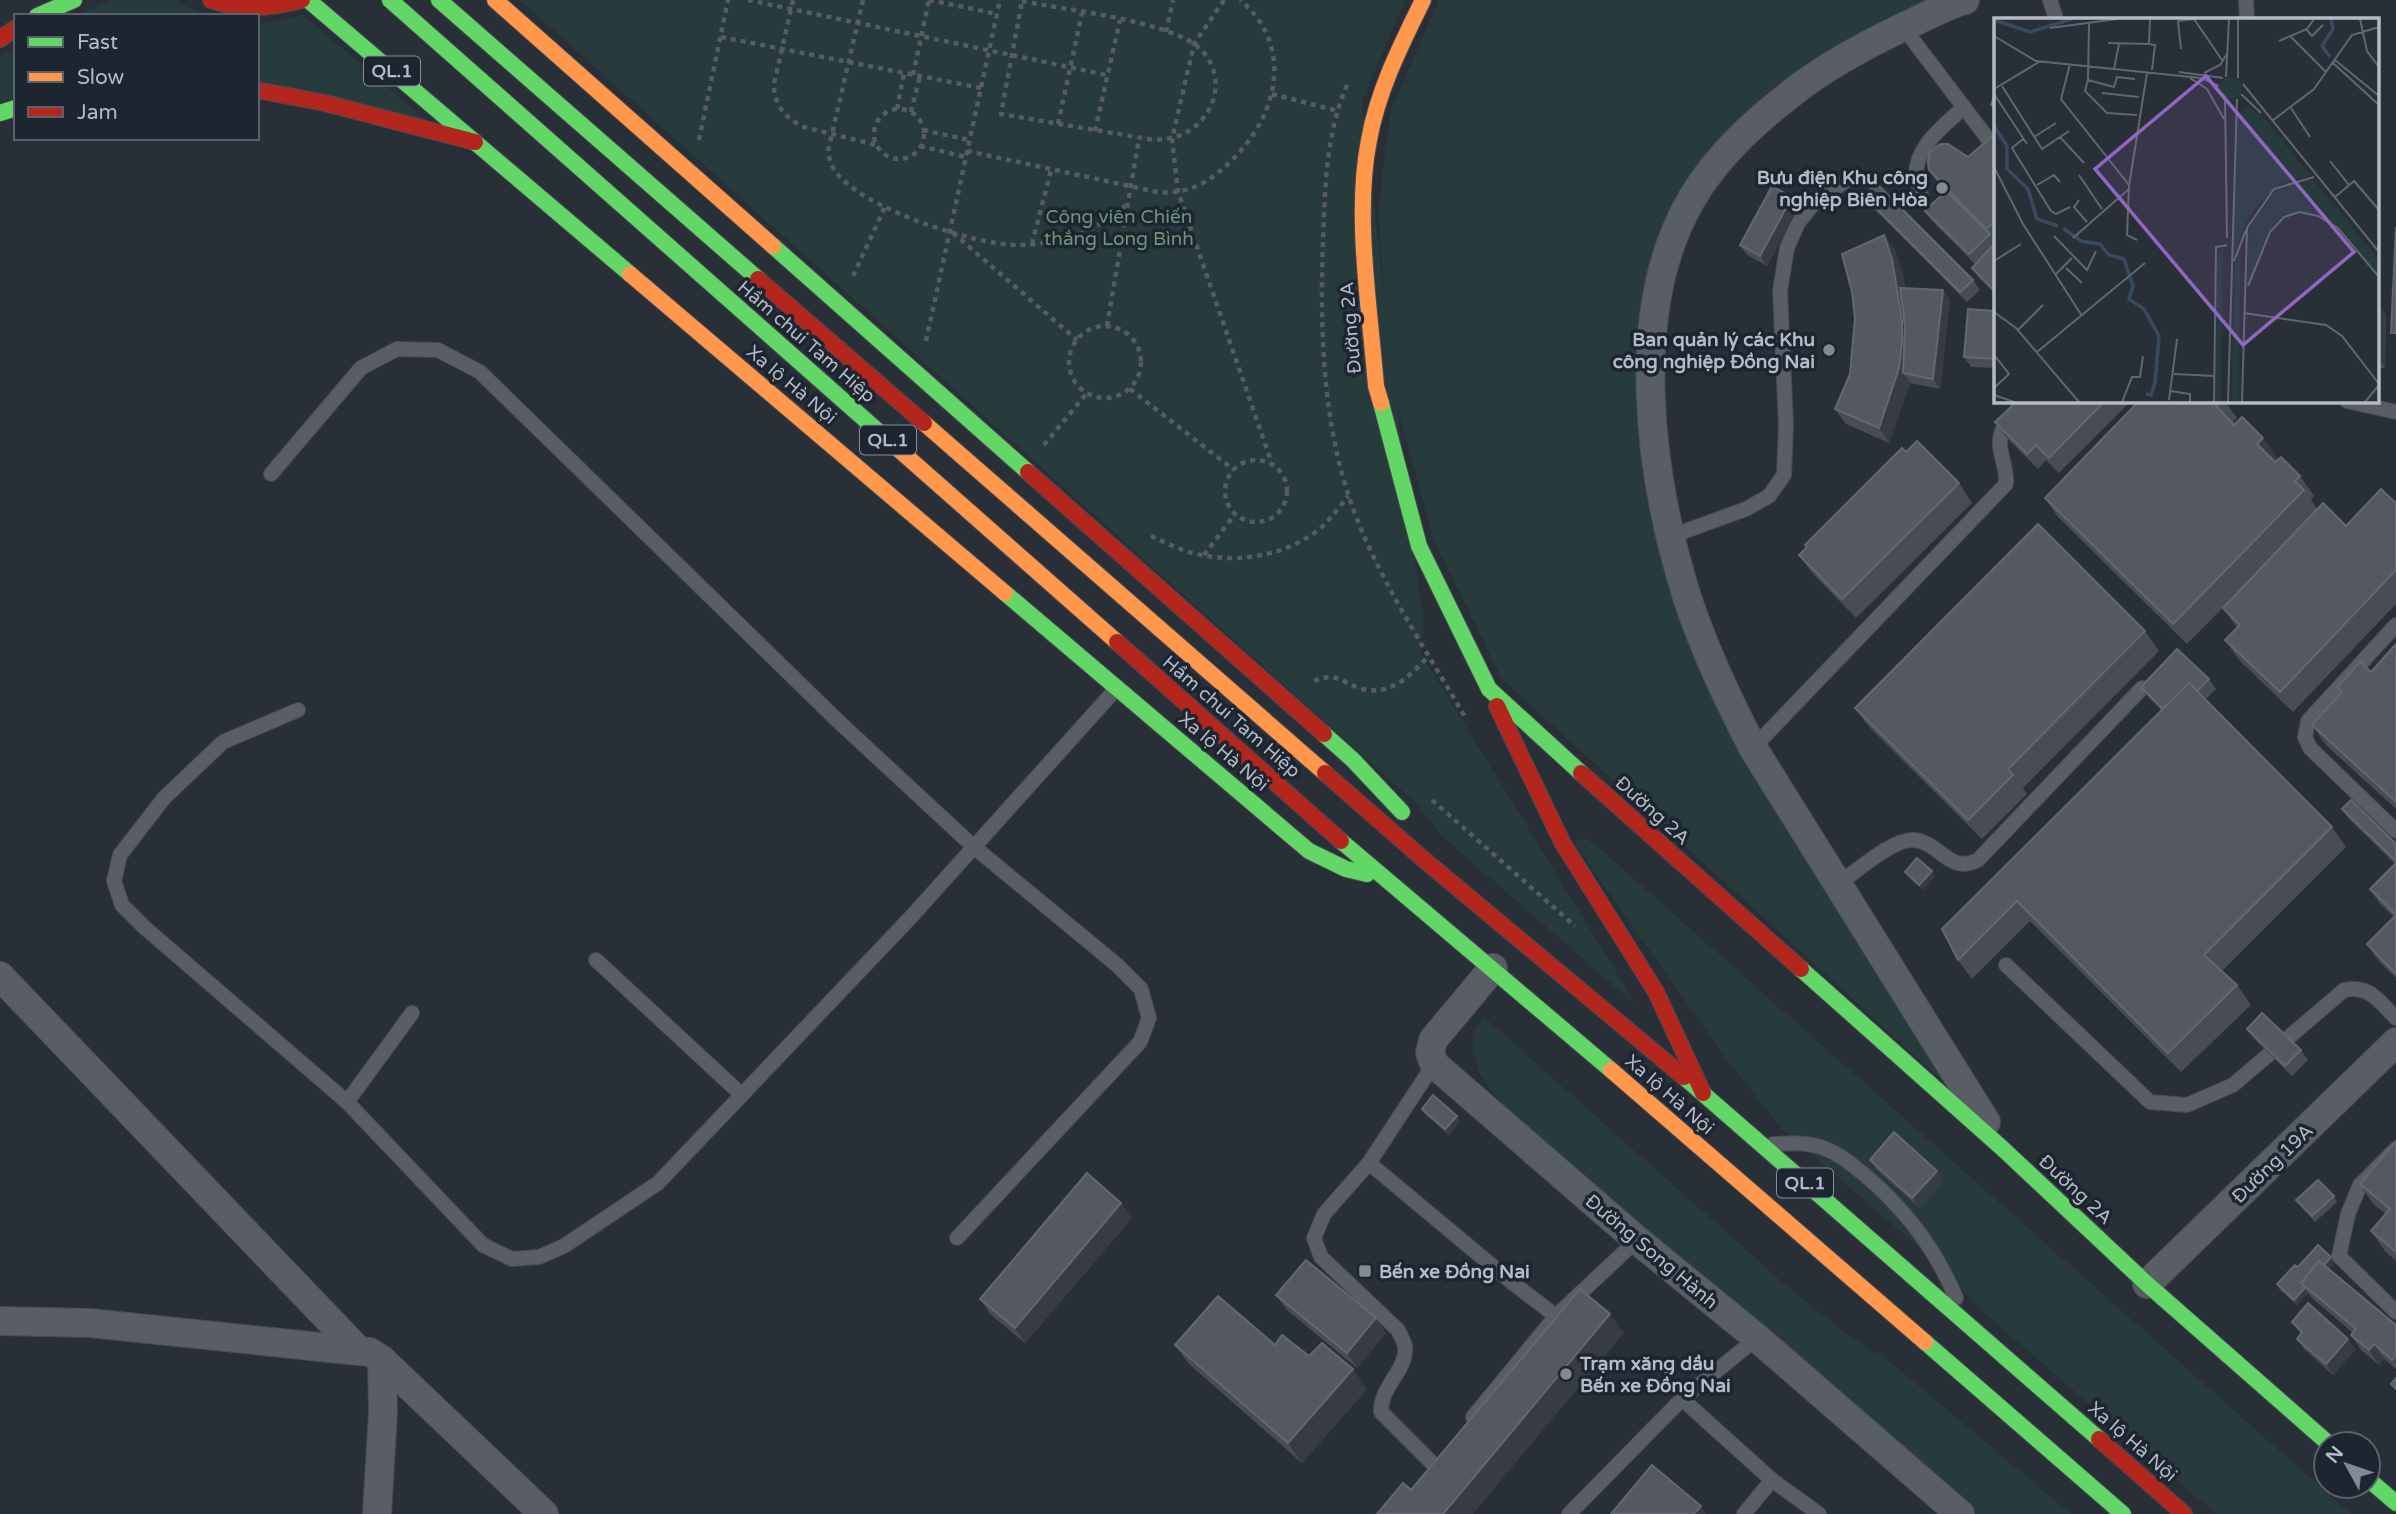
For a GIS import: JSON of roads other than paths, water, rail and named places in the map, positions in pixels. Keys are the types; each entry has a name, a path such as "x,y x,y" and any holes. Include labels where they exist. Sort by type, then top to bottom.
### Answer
{"main road":[{"path":"42,14 74,0"},
{"path":"211,0 227,6 266,10 302,0"},
{"name":"Xa lộ Hà Nội","path":"308,0 1309,851 1346,869 1386,880 1493,968 2123,1514"},
{"name":"Hầm chui Tam Hiệp","path":"390,0 1386,880"},
{"name":"Hầm chui Tam Hiệp","path":"439,0 1422,859"},
{"name":"Xa lộ Hà Nội","path":"495,0 1353,760 1405,816 1422,859 1703,1093 2184,1514"},
{"path":"511,0 520,21"},
{"name":"Đường 2A","path":"1423,0 1392,65 1377,105 1368,142 1362,213 1376,386 1419,546 1489,689 2002,1148 2147,1284 2313,1430"},
{"path":"259,90 326,103 475,142"},
{"path":"1489,689 1562,842 1656,992 1703,1093"},
{"path":"2382,1491 2396,1503"}],"street":[{"path":"1965,0 1866,45 1825,69 1777,104 1713,168 1691,199 1674,233 1663,268 1653,323 1649,388 1669,537 1704,642 1753,748 2002,1148"},
{"path":"1434,1064 1430,1053 1433,1040 1493,968"},
{"path":"0,976 371,1355 544,1514"},
{"name":"Đường 19A","path":"2147,1284 2396,1042"},
{"name":"Đường Song Hành","path":"1434,1064 1960,1514"},
{"path":"0,1321 90,1323 371,1355"},
{"path":"371,1355 383,1412 377,1514"}],"lane":[{"path":"2050,0 2056,18"},
{"path":"2246,0 2246,18"},
{"path":"1903,27 1991,143"},
{"path":"1922,198 1916,175 1920,156 1927,142 1964,107"},
{"path":"1669,537 1746,509 1769,496 1784,475 1786,425 1780,291 1787,248 1798,223 1815,202 1843,183"},
{"path":"271,474 361,368 397,349 438,350 480,372 839,722 974,847 1117,965 1141,989 1149,1018 1140,1042 957,1238"},
{"path":"1753,748 2006,484 2007,470 2000,451 1999,435 2007,421 2027,402"},
{"path":"2351,402 2396,412"},
{"path":"2396,625 2308,721 2305,737 2310,748 2396,831"},
{"path":"298,710 223,742 164,797 120,855 114,881 122,905 347,1102 483,1245 512,1259 539,1257 564,1247 658,1183 974,847 1117,688"},
{"path":"1839,884 1894,844 1913,839 1926,844 1955,863 1967,865 1978,860 2142,688"},
{"path":"596,960 742,1095"},
{"path":"2006,965 2150,1102 2187,1105 2233,1085 2344,990 2358,988 2371,993 2396,1018"},
{"path":"347,1102 412,1013"},
{"path":"1434,1064 1369,1163 1324,1214 1314,1238 1321,1257 1398,1331 1405,1346 1401,1365 1380,1401 1381,1412 1434,1464"},
{"path":"1762,1145 1798,1142 1821,1147 1843,1158 1872,1181 1908,1216 1919,1232 1951,1287 1966,1322"},
{"path":"2396,1149 2360,1185 2348,1213 2339,1256 2396,1312"},
{"path":"1369,1163 1556,1316"},
{"path":"1460,1433 1556,1316 1637,1240"},
{"path":"1569,1514 1682,1399 1757,1338"},
{"path":"1682,1399 1772,1479 1819,1514"},
{"path":"1744,1514 1772,1479"}],"place":[{"name":"Bưu điện Khu công nghiệp Biên Hòa","path":"1942,188"},
{"name":"Ban quản lý các Khu công nghiệp Đồng Nai","path":"1829,350"},
{"name":"Bến xe Đồng Nai","path":"1365,1271"},
{"name":"Trạm xăng dầu Bến xe Đồng Nai","path":"1566,1374"}],"park label":[{"name":"Công viên Chiến thắng Long Bình","path":"1119,227"}]}
